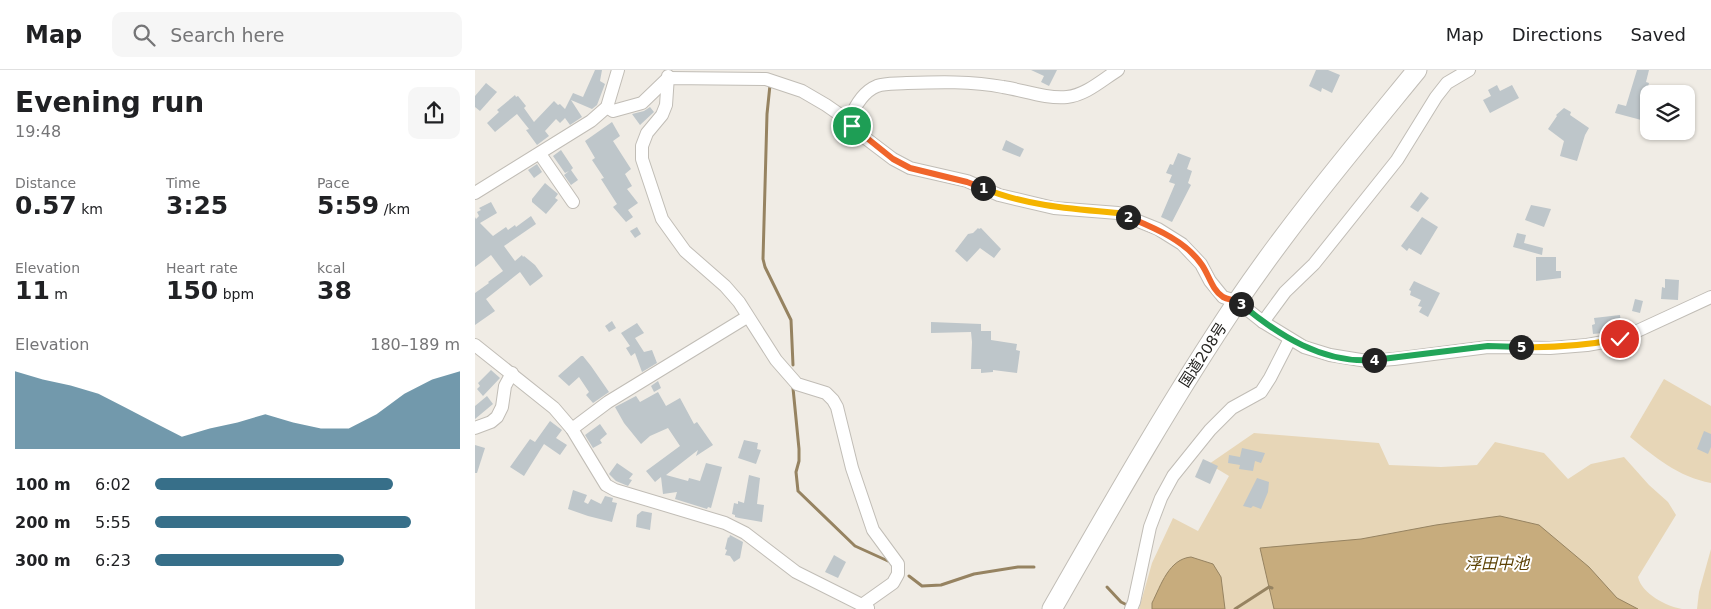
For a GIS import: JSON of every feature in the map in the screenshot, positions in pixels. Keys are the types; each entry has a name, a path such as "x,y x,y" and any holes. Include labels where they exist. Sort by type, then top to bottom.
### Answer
{"highway":[{"name":"国道208号","path":"1052,609 1169,408 1237,302 1303,211 1417,70"}],"street":[{"path":"475,193 591,121 607,107 618,70"},
{"path":"849,122 853,110 865,94 875,87 885,84 922,83 1001,86 1042,95 1068,96 1089,90 1118,70"},
{"path":"1263,322 1285,292 1313,264 1397,160 1436,97 1447,83 1469,70"},
{"path":"607,107 613,111 642,103 668,74"},
{"path":"668,74 771,80 802,91 849,122 860,134 893,159 910,168 967,182 999,195 1054,208 1118,213 1158,229 1182,244 1201,264 1223,296 1237,302 1263,322 1290,339 1330,355 1367,361 1488,346 1550,348 1620,339 1711,297"},
{"path":"475,345 554,408 572,429 606,484 615,490 725,523 745,532 796,572 861,606 893,584 898,574 898,564 873,530 852,468 837,407 833,400 826,393 797,384 776,360 739,302 725,286 685,251 662,219 642,159 642,146 647,133 662,115 666,104 668,74"},
{"path":"540,154 573,202"},
{"path":"572,429 608,402 747,317"},
{"path":"1133,606 1150,527 1161,498 1173,476 1209,430 1232,408 1261,392 1290,339"},
{"path":"475,428 488,424 497,417 502,407 505,386 511,373"}],"shaded area":[{"path":"1664,379 1711,406 1711,483 1677,471 1630,437"},
{"path":"1254,433 1379,443 1389,465 1441,467 1477,465 1495,442 1544,453 1568,479 1591,464 1624,457 1649,485 1668,502 1676,515 1638,577 1640,583 1655,598 1682,609 1139,609 1152,563 1173,518 1198,531 1229,476 1209,464"},
{"path":"1711,549 1711,609 1697,609 1699,592"}],"water":[{"name":"浮田中池","path":"1500,516 1539,525 1589,567 1617,598 1638,609 1274,609 1260,548 1361,539 1436,525"},
{"path":"1191,557 1213,564 1221,577 1225,609 1152,609 1152,603 1162,581 1171,568 1177,562"}],"building":[{"path":"595,70 602,70 600,81 605,84 597,105 592,109 571,100 582,117 570,125 565,118 560,123 556,119 545,131 549,136 537,145 526,130 529,129 517,114 495,132 487,123 499,112 497,110 515,95 526,106 524,108 534,122 554,101 565,109 573,93 583,97"},
{"path":"1031,70 1057,70 1049,86 1041,82 1044,76"},
{"path":"1316,70 1328,70 1340,75 1332,93 1322,88 1321,92 1309,86"},
{"path":"1637,70 1649,70 1646,82 1649,83 1648,85 1640,85 1640,120 1615,113 1618,104 1626,106"},
{"path":"486,83 497,92 480,111 475,107 475,96"},
{"path":"1497,85 1500,91 1512,85 1519,98 1490,113 1483,100 1491,96 1488,90"},
{"path":"650,107 654,112 640,125 632,114 644,111"},
{"path":"1564,108 1571,112 1570,115 1589,128 1577,161 1560,156 1564,141 1548,129 1556,115"},
{"path":"612,122 620,136 613,141 631,169 625,174 632,186 627,189 638,203 628,210 633,217 626,222 613,207 617,204 601,179 604,178 592,160 595,158 585,141"},
{"path":"1006,140 1024,149 1020,157 1002,150"},
{"path":"561,150 573,168 571,170 578,180 571,185 564,175 569,171 565,173 553,156"},
{"path":"1178,153 1191,158 1187,169 1192,171 1188,183 1191,185 1172,222 1161,217 1175,184 1169,182 1172,175 1166,173 1170,164 1173,165"},
{"path":"537,164 542,172 534,178 528,170"},
{"path":"545,183 558,194 555,198 558,200 546,214 532,202 532,199"},
{"path":"1421,192 1429,198 1418,212 1410,207"},
{"path":"491,202 497,213 480,223 493,236 506,227 508,230 515,225 516,227 531,216 536,224 504,246 515,261 522,255 524,256 535,265 543,276 530,286 520,272 486,299 495,311 475,325 475,293 503,271 491,255 475,267 475,217 476,219 479,216 477,212 481,210 479,208"},
{"path":"1531,205 1551,209 1544,227 1525,220"},
{"path":"1422,217 1438,227 1421,255 1409,248 1407,251 1401,246"},
{"path":"637,227 641,234 635,238 630,231"},
{"path":"978,228 981,228 1001,249 994,258 980,248 967,262 955,251 968,234 973,233"},
{"path":"1517,233 1526,235 1524,243 1543,248 1542,255 1513,247"},
{"path":"1536,257 1556,257 1556,271 1561,271 1561,278 1536,281"},
{"path":"1665,279 1679,280 1678,300 1661,299 1662,287 1665,288"},
{"path":"1414,281 1440,293 1428,317 1419,312 1422,307 1418,306 1421,300 1410,295 1411,291 1409,290"},
{"path":"1635,299 1643,301 1640,313 1632,311"},
{"path":"1620,315 1621,324 1611,326 1612,332 1593,334 1592,325 1595,324 1594,318"},
{"path":"612,321 616,328 609,332 605,326"},
{"path":"931,322 981,324 981,331 991,331 991,340 1017,344 1016,350 1020,351 1017,373 993,370 993,372 981,373 981,369 971,369 971,332 931,333"},
{"path":"637,323 644,333 635,338 644,352 652,350 657,363 642,372 635,353 631,356 626,348 630,346 621,333"},
{"path":"581,356 591,366 609,392 593,403 586,395 589,392 579,377 569,386 558,376"},
{"path":"491,370 500,378 483,396 477,389 480,386 478,383"},
{"path":"658,381 661,388 654,392 651,386"},
{"path":"658,392 666,406 680,398 694,424 697,422 713,445 696,456 698,450 666,475 688,481 689,478 700,481 706,463 722,467 711,508 708,507 707,509 675,499 677,492 663,494 661,477 655,482 646,471 680,446 668,428 650,436 641,444 624,423 615,407 636,396 640,402"},
{"path":"487,396 493,404 475,419 475,406"},
{"path":"550,421 562,430 556,438 567,445 560,455 544,444 524,476 510,467 530,439 535,442"},
{"path":"600,424 607,434 600,440 602,443 593,448 585,435"},
{"path":"1704,431 1711,434 1711,447 1708,454 1697,449"},
{"path":"744,440 758,443 757,449 761,450 756,464 738,458"},
{"path":"475,445 485,448 477,473 475,473"},
{"path":"1242,448 1265,453 1261,463 1255,461 1253,471 1239,469 1240,465 1228,463 1229,455 1240,457"},
{"path":"1203,459 1218,466 1210,484 1195,477"},
{"path":"617,463 633,474 629,479 632,480 628,486 616,481 609,474"},
{"path":"749,475 760,478 757,504 764,505 762,522 735,517 732,514 734,503 738,504 738,501 744,503"},
{"path":"1257,478 1269,482 1268,492 1261,509 1253,506 1251,508 1243,506"},
{"path":"573,490 587,495 584,502 588,504 591,499 601,504 605,496 613,498 612,502 617,503 612,522 568,509"},
{"path":"642,511 652,513 650,530 636,527 637,515"},
{"path":"730,535 743,542 740,558 734,562 730,556 725,555"},
{"path":"834,555 846,562 838,578 825,572"}],"waterway":[{"path":"770,85 767,114 763,259 765,267 791,320 793,365"},
{"path":"793,388 799,449 799,461 796,472 798,491 855,546 888,561"},
{"path":"909,576 922,586 941,585 974,574 1018,567 1034,567"},
{"path":"1107,587 1121,602 1129,606"},
{"path":"1235,609 1269,587 1272,588"}],"route":[{"path":"852,126 893,159 910,168 967,182 999,195 1054,208 1118,213 1158,229 1182,244 1201,264 1223,296 1237,302 1263,322 1290,339 1330,355 1367,361 1488,346 1550,348 1620,339"}]}
